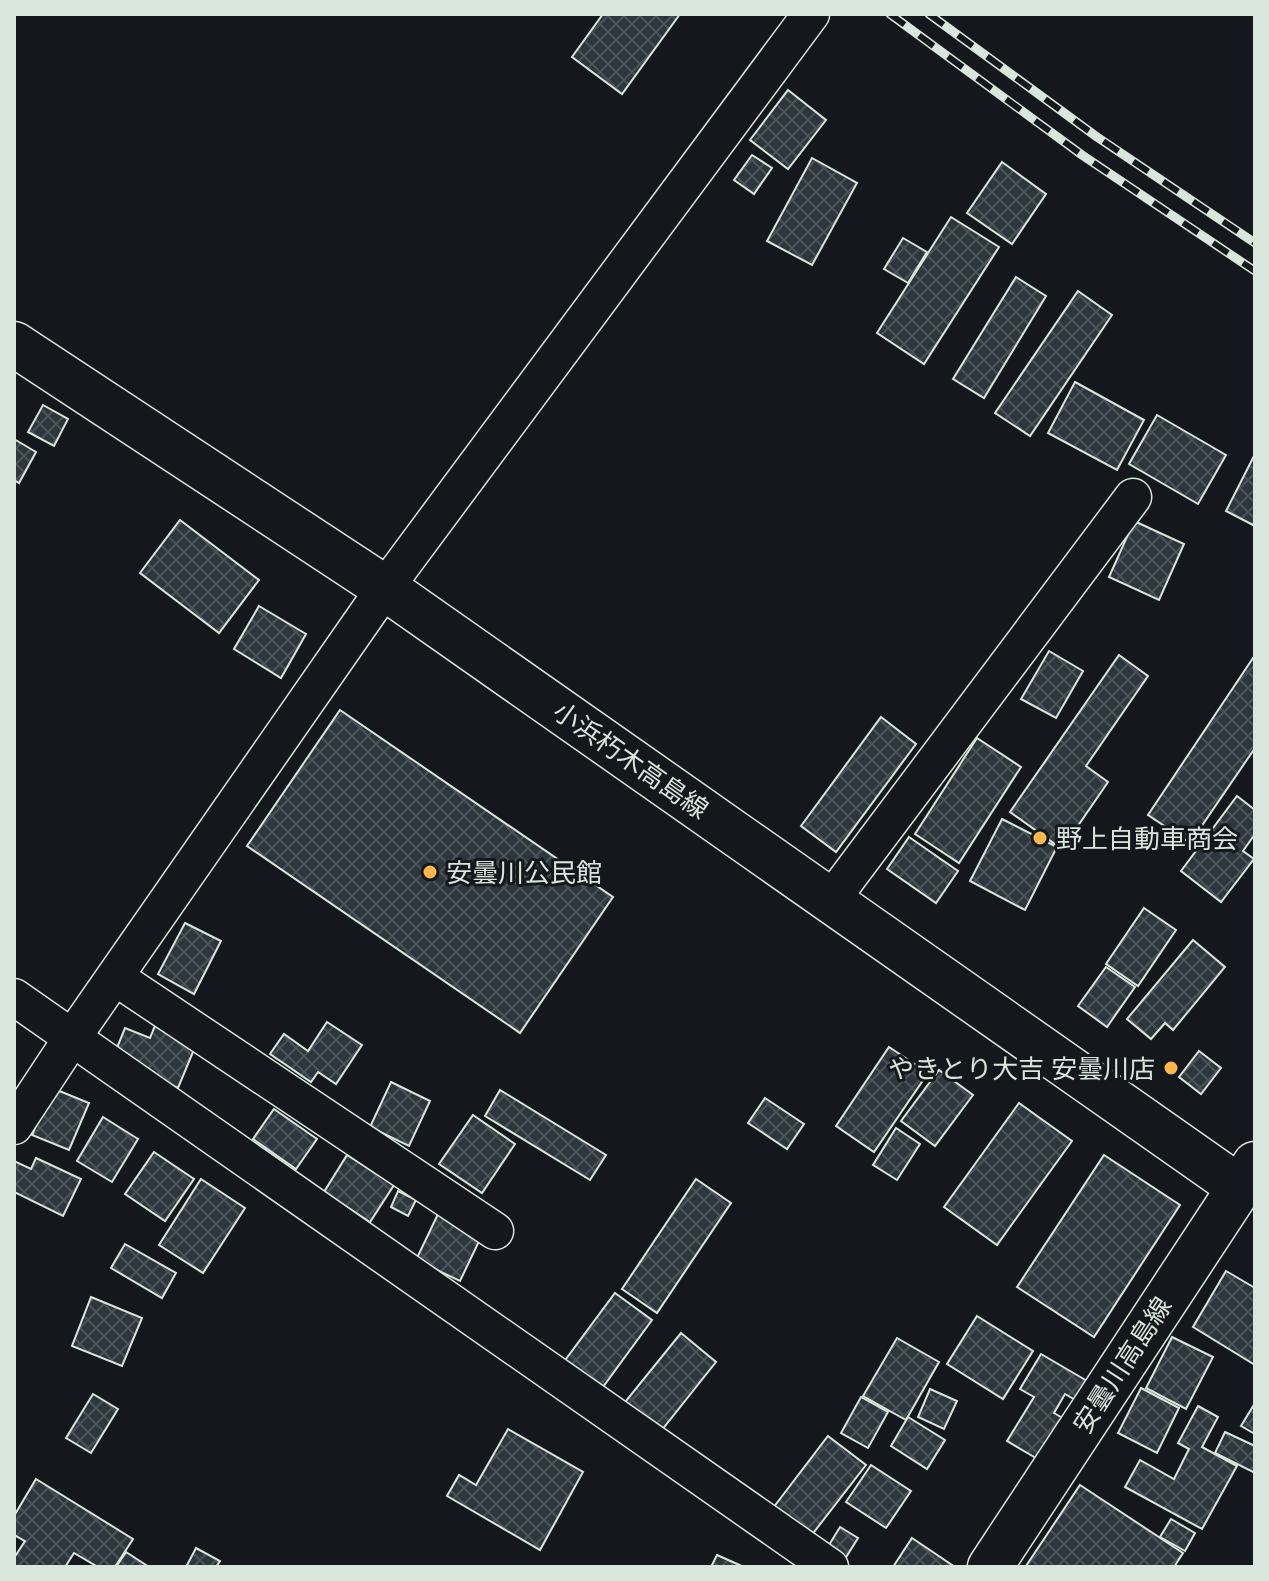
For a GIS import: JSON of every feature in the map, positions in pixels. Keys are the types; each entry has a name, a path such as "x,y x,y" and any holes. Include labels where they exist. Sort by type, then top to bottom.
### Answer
{"main road":[{"name":"小浜朽木高島線","path":"14,344 385,588 831,900 1250,1183"},
{"name":"安曇川高島線","path":"990,1567 1250,1183"}],"street":[{"path":"14,1126 385,588 811,14"},
{"path":"831,900 1133,497"},
{"path":"115,977 495,1231"},
{"path":"14,997 830,1567"}],"building":[{"path":"603,14 680,14 622,94 572,57"},
{"path":"788,90 826,120 788,169 750,140"},
{"path":"752,155 772,168 754,194 734,180"},
{"path":"812,158 857,183 812,265 767,241"},
{"path":"1002,162 1046,194 1012,244 967,213"},
{"path":"951,217 999,247 924,364 877,333"},
{"path":"903,238 927,252 908,283 884,269"},
{"path":"1016,277 1046,296 984,398 953,379"},
{"path":"1078,291 1112,315 1030,436 995,413"},
{"path":"1075,382 1144,420 1117,470 1048,433"},
{"path":"43,405 68,419 54,446 28,432"},
{"path":"1157,415 1226,455 1198,504 1129,464"},
{"path":"14,439 36,452 19,483 14,480"},
{"path":"1255,454 1255,526 1226,511"},
{"path":"180,520 259,580 219,633 140,573"},
{"path":"1134,521 1184,544 1159,600 1109,577"},
{"path":"259,606 306,634 281,678 234,649"},
{"path":"1049,651 1083,671 1056,718 1021,699"},
{"path":"1119,655 1148,676 1086,766 1108,782 1062,849 1010,812"},
{"path":"1255,655 1255,748 1190,843 1148,815"},
{"name":"安曇川公民館","path":"340,710 613,897 520,1033 247,846"},
{"path":"881,717 916,744 836,852 801,826"},
{"path":"977,738 1021,767 959,863 915,834"},
{"path":"1237,796 1255,810 1255,834 1243,851 1254,859 1221,902 1181,871"},
{"path":"1002,819 1057,847 1025,910 970,881"},
{"path":"909,837 958,871 936,903 887,869"},
{"path":"1144,908 1176,930 1138,986 1106,964"},
{"path":"185,923 221,941 194,994 158,974"},
{"path":"1193,940 1225,967 1173,1030 1165,1023 1151,1039 1127,1019"},
{"path":"1106,967 1135,987 1107,1027 1078,1006"},
{"path":"327,1022 362,1045 336,1084 318,1072 311,1082 270,1054 284,1034 308,1051"},
{"path":"156,1023 198,1040 178,1088 112,1060 125,1028 150,1038"},
{"path":"889,1047 928,1073 874,1152 836,1126"},
{"path":"1199,1051 1221,1068 1201,1094 1179,1077"},
{"path":"939,1070 973,1095 935,1146 901,1121"},
{"path":"391,1082 430,1101 409,1146 370,1127"},
{"path":"52,1088 89,1103 69,1150 32,1135"},
{"path":"500,1090 606,1155 590,1180 485,1116"},
{"path":"765,1098 804,1124 787,1149 748,1123"},
{"path":"1019,1103 1072,1141 997,1245 944,1207"},
{"path":"274,1109 317,1139 296,1169 253,1139"},
{"path":"473,1115 515,1144 482,1193 439,1164"},
{"path":"103,1117 138,1139 112,1182 77,1161"},
{"path":"896,1128 920,1144 897,1180 873,1165"},
{"path":"154,1152 194,1179 165,1221 125,1194"},
{"path":"347,1155 394,1185 370,1222 324,1192"},
{"path":"1104,1155 1180,1205 1094,1337 1017,1287"},
{"path":"36,1158 81,1179 63,1216 14,1192 14,1161 31,1169"},
{"path":"201,1179 245,1208 203,1273 159,1245"},
{"path":"696,1179 731,1203 657,1313 622,1289"},
{"path":"398,1191 416,1200 408,1216 391,1207"},
{"path":"438,1214 482,1235 460,1281 416,1260"},
{"path":"125,1244 176,1273 162,1298 111,1268"},
{"path":"1226,1271 1255,1288 1255,1365 1193,1327"},
{"path":"615,1293 652,1320 600,1391 563,1363"},
{"path":"91,1297 142,1318 122,1366 72,1346"},
{"path":"977,1316 1033,1351 1003,1399 947,1364"},
{"path":"681,1333 716,1362 657,1436 621,1407"},
{"path":"1172,1337 1213,1357 1186,1409 1146,1388"},
{"path":"897,1338 939,1362 906,1420 863,1396"},
{"path":"1041,1354 1094,1385 1082,1404 1065,1394 1054,1413 1066,1420 1041,1461 1007,1441 1034,1397 1020,1389"},
{"path":"1141,1388 1179,1408 1157,1453 1118,1433"},
{"path":"930,1389 957,1401 944,1429 918,1417"},
{"path":"93,1394 118,1409 91,1453 66,1438"},
{"path":"861,1397 888,1412 868,1448 841,1433"},
{"path":"1255,1403 1255,1434 1241,1426"},
{"path":"1198,1406 1218,1417 1202,1447 1237,1466 1202,1529 1125,1487 1140,1460 1174,1479 1189,1449 1178,1443"},
{"path":"908,1417 945,1440 927,1469 891,1446"},
{"path":"508,1429 583,1472 540,1550 447,1496 459,1475 476,1485"},
{"path":"1225,1432 1255,1446 1255,1473 1215,1453"},
{"path":"828,1436 866,1465 807,1541 770,1512"},
{"path":"871,1465 911,1491 886,1528 846,1502"},
{"path":"36,1479 133,1539 115,1567 98,1567 74,1553 65,1567 14,1566 14,1558 25,1541 14,1535 14,1516"},
{"path":"1080,1485 1183,1553 1174,1567 1026,1566"},
{"path":"1171,1519 1195,1533 1185,1551 1160,1537"},
{"path":"840,1527 858,1538 840,1567 821,1558"},
{"path":"912,1538 955,1567 893,1567"},
{"path":"196,1548 220,1561 216,1567 186,1567"},
{"path":"126,1552 149,1567 116,1567"},
{"path":"717,1555 744,1567 711,1567"}],"railway":[{"path":"890,14 1082,155 1255,271"},
{"path":"929,14 1097,137 1255,243"}],"place":[{"name":"野上自動車商会","path":"1040,838"},
{"name":"安曇川公民館","path":"430,872"},
{"name":"やきとり大吉 安曇川店","path":"1171,1068"}]}
